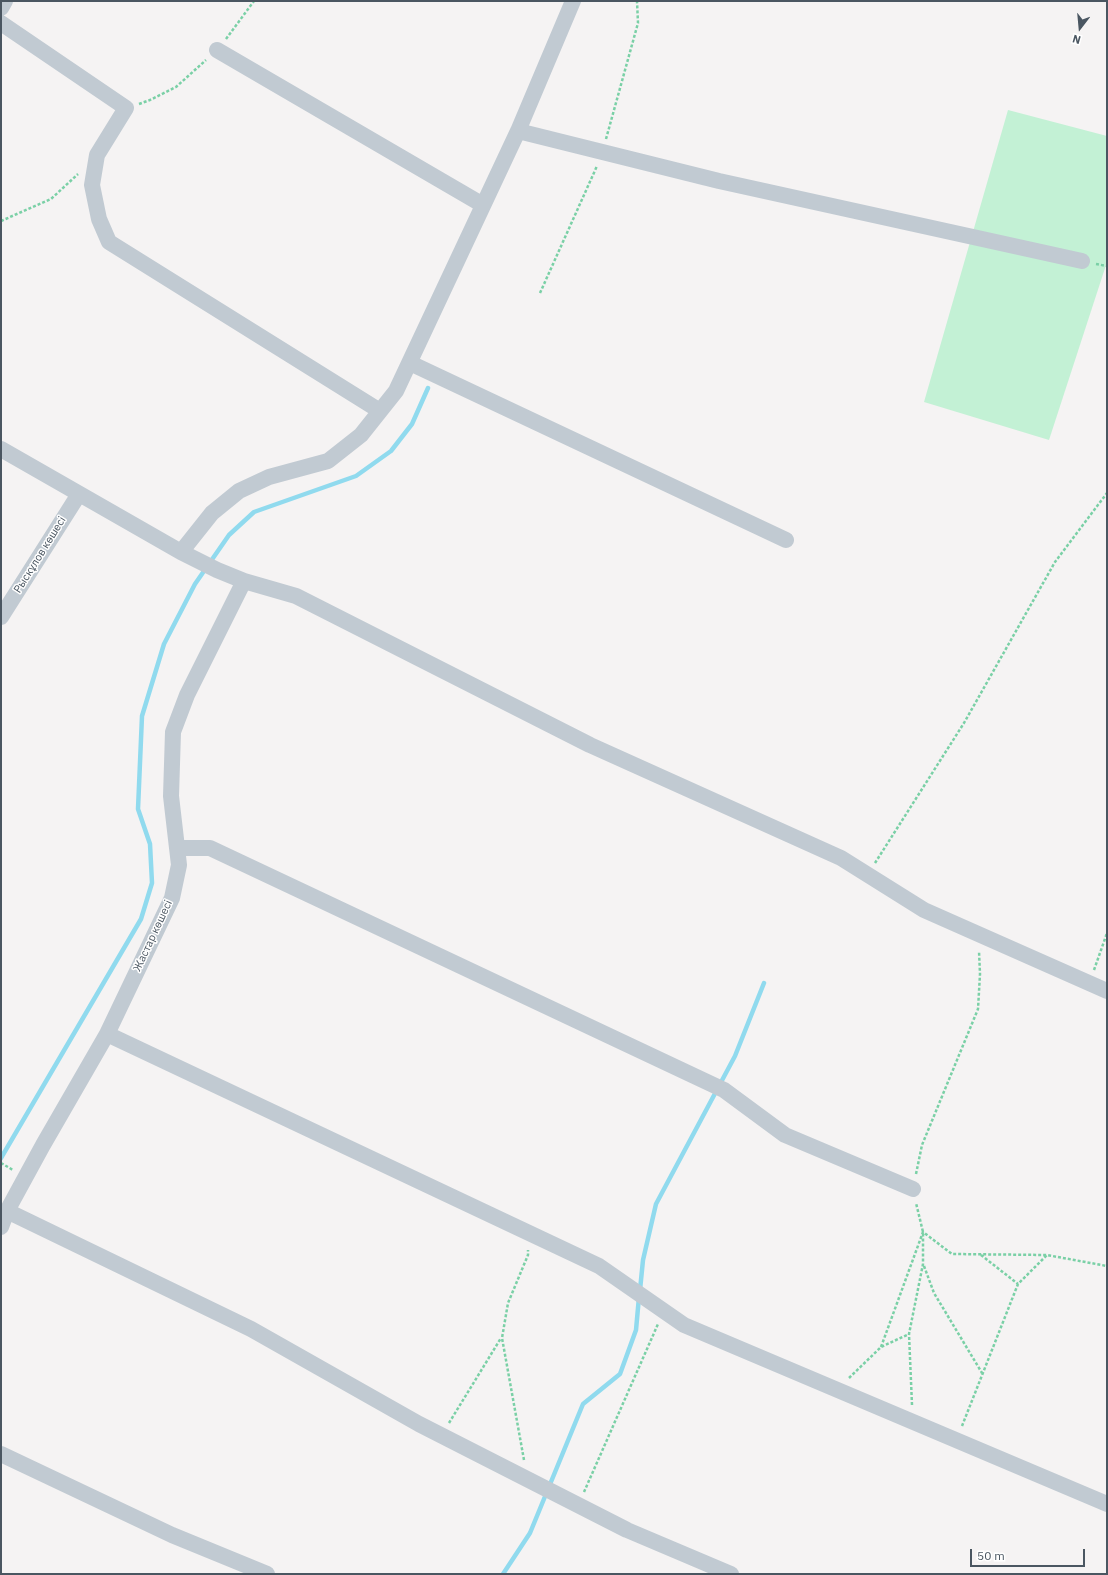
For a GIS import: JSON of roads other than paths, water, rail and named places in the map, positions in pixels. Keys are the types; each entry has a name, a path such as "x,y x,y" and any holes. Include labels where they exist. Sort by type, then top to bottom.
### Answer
{"street":[{"path":"1,8 5,1"},
{"path":"182,552 212,513 239,491 269,477 328,461 362,435 396,391 518,131 573,1"},
{"path":"1,23 126,108 97,155 92,185 100,219 110,242 380,411"},
{"path":"217,50 483,205"},
{"path":"518,131 719,181 1082,261"},
{"path":"410,363 786,540"},
{"path":"1,449 182,552 244,581 296,596 590,745 840,858 924,910 1107,991"},
{"name":"Рыскұлов көшесі","path":"1,617 79,494"},
{"name":"Жастар көшесі","path":"1,1227 7,1211 107,1034 172,898 179,865 171,796 173,732 187,695 244,581"},
{"path":"177,848 210,848 724,1090 785,1136 913,1189"},
{"path":"107,1034 599,1266 684,1325 1107,1504"},
{"path":"7,1211 251,1329 442,1435 627,1530 731,1574"},
{"path":"1,1454 172,1535 267,1574"}],"waterway":[{"path":"1,1158 141,919 152,883 150,844 138,809 142,716 164,644 195,584 229,535 254,512 356,476 391,451 412,424 428,388"},
{"path":"640,1290 643,1260 656,1204 735,1056 764,983"},
{"path":"503,1574 530,1533 583,1404 620,1374 636,1330 639,1297"}]}
